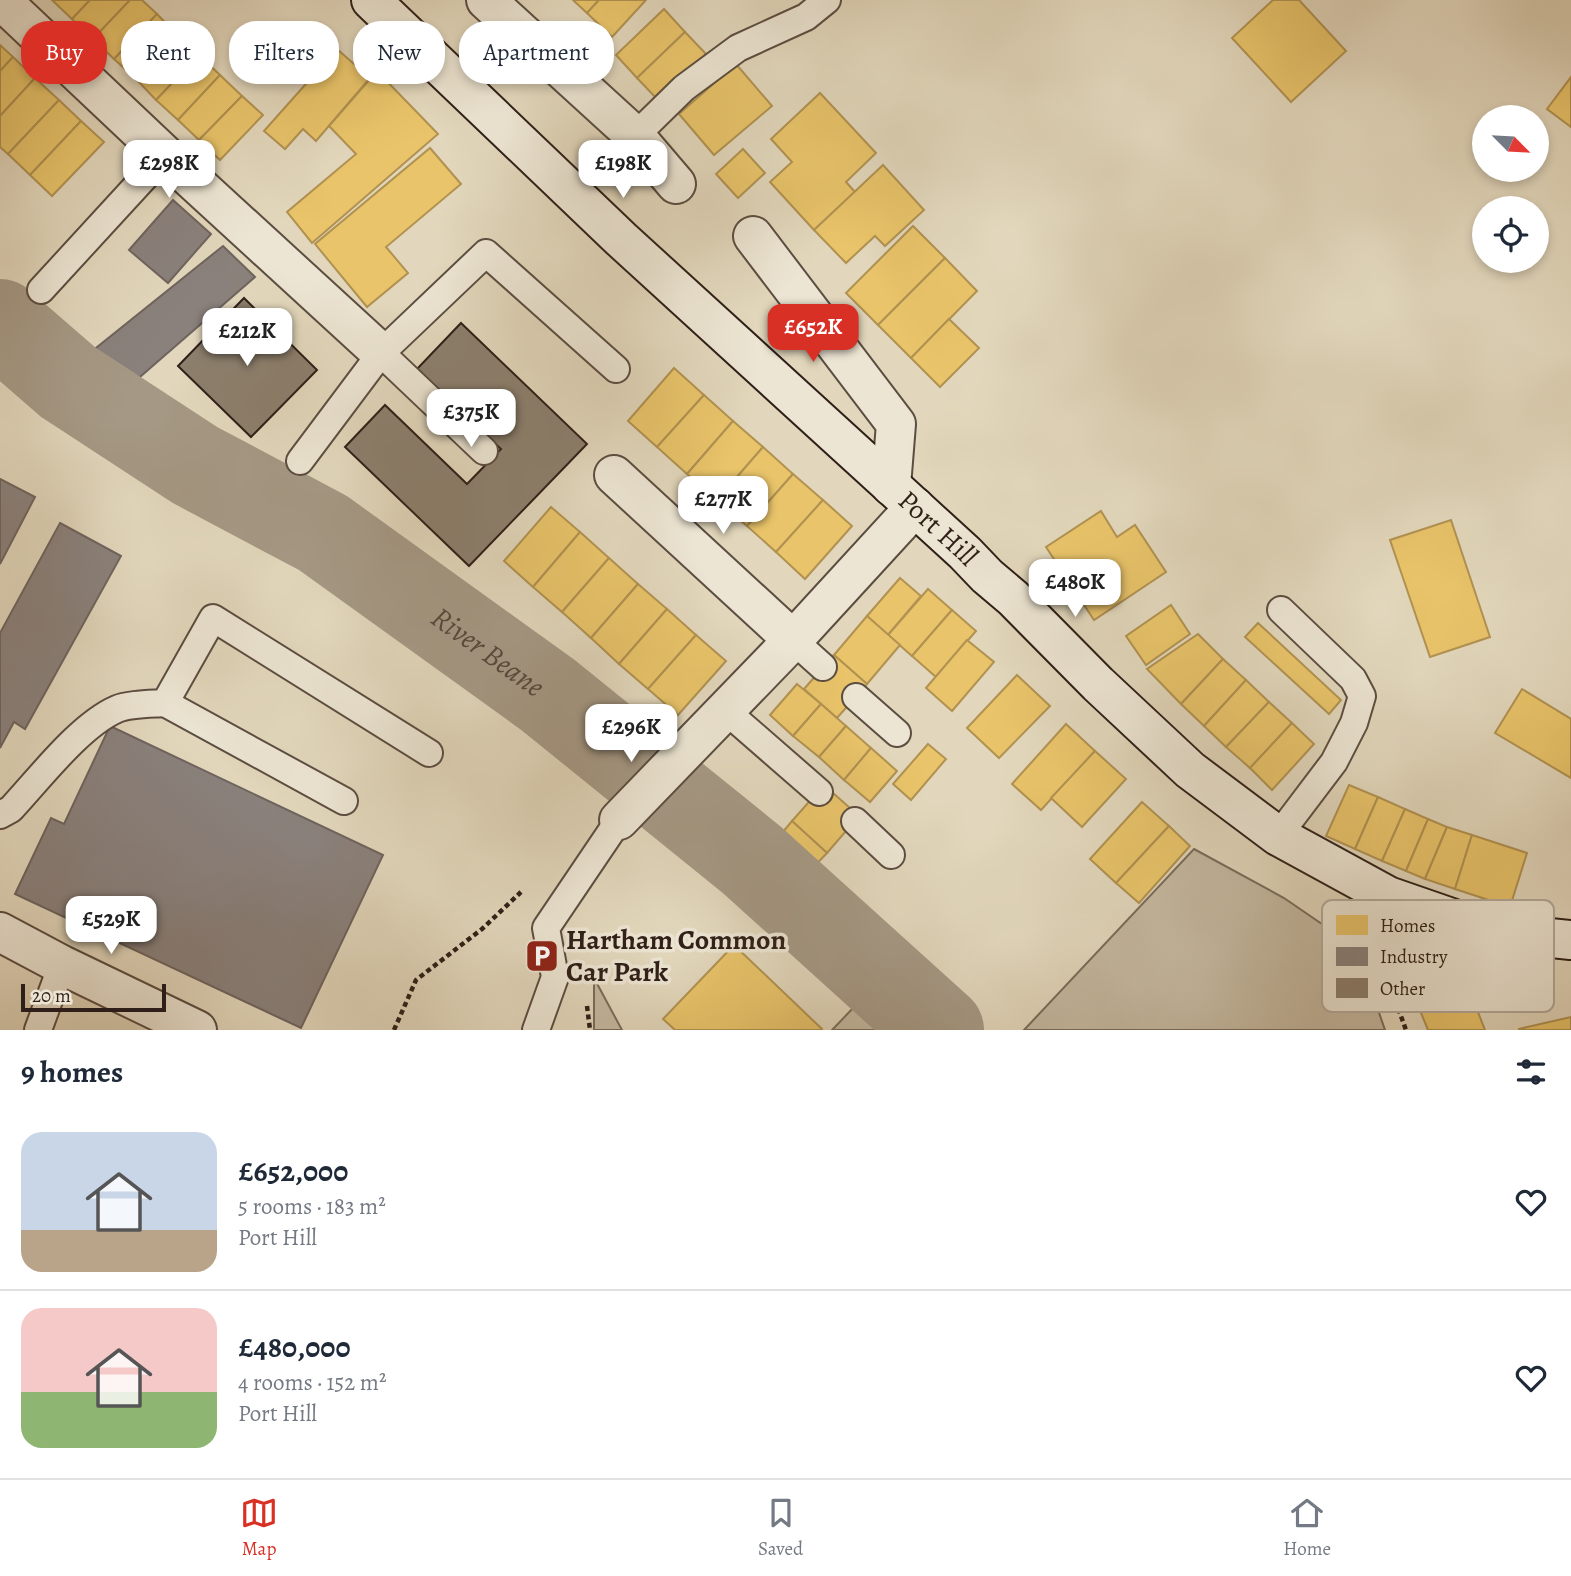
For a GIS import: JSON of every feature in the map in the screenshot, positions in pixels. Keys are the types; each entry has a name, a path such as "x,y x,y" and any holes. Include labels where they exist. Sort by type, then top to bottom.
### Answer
{"street":[{"path":"1,0 381,353"},
{"name":"Port Hill","path":"371,0 621,239 1013,598 1098,684 1190,769 1278,836 1400,900"},
{"path":"486,0 635,136 676,184"},
{"path":"619,820 793,640 903,497 896,424 753,236"},
{"path":"614,475 793,640"},
{"path":"0,932 197,1030"}],"lane":[{"path":"635,136 684,88 738,48 806,17 827,0"},
{"path":"41,290 165,155"},
{"path":"300,461 381,353 486,253 616,369"},
{"path":"381,353 484,451"},
{"path":"1278,836 1334,762 1354,723 1362,696 1353,680 1281,610"},
{"path":"165,703 213,618 429,754"},
{"path":"793,640 823,667"},
{"path":"856,697 897,733"},
{"path":"0,815 11,809 77,737 97,721 118,708 165,703 344,801"},
{"path":"726,710 819,792"},
{"path":"536,1030 555,977 546,928 619,820"},
{"path":"855,821 891,855"},
{"path":"38,1030 62,965"}],"path":[{"path":"394,1030 416,980 482,929 529,883"},
{"path":"1388,896 1388,900"},
{"path":"585,996 590,1030"},
{"path":"1399,1012 1406,1030"}],"shaded area":[{"path":"1194,849 1284,898 1322,924 1322,1012 1379,1012 1385,1030 1024,1030"},
{"path":"594,978 622,1030 594,1030"},
{"path":"855,1006 881,1030 832,1030"}],"building: Homes":[{"path":"52,0 90,0 72,19"},
{"path":"90,0 130,0 107,24 107,21 72,19"},
{"path":"130,0 142,0 157,14 150,21 121,21 121,52 114,59 107,52 107,24"},
{"path":"573,0 599,0 587,13"},
{"path":"599,0 646,0 614,35 614,21 595,21 587,13"},
{"path":"1273,0 1299,0 1346,51 1291,102 1232,38"},
{"path":"664,9 685,32 637,78 616,55"},
{"path":"157,14 164,21 150,21"},
{"path":"685,32 706,54 658,100 637,78"},
{"path":"0,45 13,57 0,71"},
{"path":"339,51 353,63 353,84 365,84 316,141 303,129 285,149 264,131 306,84 339,84"},
{"path":"121,52 121,65 114,59"},
{"path":"13,57 21,65 21,84 29,84 0,116 0,71"},
{"path":"736,64 772,106 714,155 679,114"},
{"path":"220,75 242,96 199,140 178,120 212,84 215,84"},
{"path":"1571,77 1571,127 1549,110 1549,106"},
{"path":"29,84 42,84 59,100 8,154 0,147 0,116"},
{"path":"141,84 171,84 156,100"},
{"path":"171,84 212,84 178,120 156,100"},
{"path":"366,84 390,84 438,134 312,243 287,212 356,154 329,126"},
{"path":"820,93 876,153 846,182 855,192 814,230 770,182 792,162 771,139"},
{"path":"242,96 263,115 220,160 199,140"},
{"path":"59,100 81,121 30,175 8,154"},
{"path":"81,121 104,142 52,196 30,175"},
{"path":"430,148 461,184 386,247 408,273 367,307 315,244"},
{"path":"743,149 765,173 738,198 716,174"},
{"path":"883,165 924,210 885,246 875,236 846,263 814,230"},
{"path":"913,226 945,258 878,325 846,293"},
{"path":"945,258 977,291 911,358 878,325"},
{"path":"949,319 979,348 940,387 911,358"},
{"path":"674,368 704,395 657,447 628,421"},
{"path":"704,395 733,421 687,474 657,447"},
{"path":"733,421 763,447 717,500 687,474"},
{"path":"763,447 793,474 747,526 717,500"},
{"path":"793,474 823,500 776,552 747,526"},
{"path":"823,500 852,526 805,579 776,552"},
{"path":"551,507 580,532 533,587 504,561"},
{"path":"1101,511 1117,537 1135,525 1166,572 1094,620 1046,547"},
{"path":"1451,520 1490,637 1430,657 1390,540"},
{"path":"580,532 609,558 562,612 533,587"},
{"path":"609,558 638,584 591,638 562,612"},
{"path":"900,578 921,596 888,635 867,616"},
{"path":"638,584 667,609 619,664 591,638"},
{"path":"928,589 952,610 912,656 888,635"},
{"path":"1171,605 1190,634 1146,665 1126,636"},
{"path":"667,609 696,635 648,689 619,664"},
{"path":"952,610 976,631 936,677 912,656"},
{"path":"867,616 900,645 867,684 834,655"},
{"path":"1258,623 1341,700 1329,714 1245,637"},
{"path":"1198,634 1223,659 1181,704 1147,669"},
{"path":"696,635 726,661 678,715 648,689"},
{"path":"967,640 994,662 952,711 926,688"},
{"path":"834,655 867,684 837,718 804,689"},
{"path":"1223,659 1246,680 1204,726 1181,704"},
{"path":"1017,675 1050,706 999,758 967,728"},
{"path":"1246,680 1269,702 1226,747 1204,726"},
{"path":"797,684 821,704 793,736 770,715"},
{"path":"1522,689 1571,719 1571,778 1495,733"},
{"path":"1269,702 1292,723 1250,768 1226,747"},
{"path":"821,704 846,726 819,757 793,736"},
{"path":"1292,723 1314,744 1272,790 1250,768"},
{"path":"1066,724 1095,751 1041,810 1012,784"},
{"path":"846,726 871,748 844,780 819,757"},
{"path":"928,744 946,759 911,800 893,784"},
{"path":"871,748 897,771 870,802 844,780"},
{"path":"1095,751 1126,779 1082,827 1051,798"},
{"path":"824,785 859,816 827,853 792,821"},
{"path":"1349,785 1378,797 1355,849 1326,836"},
{"path":"1378,797 1405,809 1382,861 1355,849"},
{"path":"1142,802 1169,826 1116,883 1090,859"},
{"path":"1405,809 1428,819 1406,871 1382,861"},
{"path":"1428,819 1447,827 1425,879 1406,871"},
{"path":"792,821 827,853 806,875 772,845"},
{"path":"1169,826 1190,846 1139,903 1116,883"},
{"path":"1447,827 1472,835 1455,889 1425,879"},
{"path":"1472,835 1527,853 1512,900 1489,900 1455,889"},
{"path":"734,945 822,1030 675,1030 663,1019"},
{"path":"1421,1012 1478,1012 1485,1030 1428,1030"},
{"path":"1571,1017 1571,1030 1519,1030 1519,1029"}],"building: Industry":[{"path":"173,200 211,234 168,283 129,250"},
{"path":"223,246 255,277 118,396 86,356"},
{"path":"0,479 35,497 0,564"},
{"path":"60,523 121,556 25,729 14,722 0,748 0,633"},
{"path":"110,726 383,855 301,1028 15,894 51,818 64,824"}],"building: Other":[{"path":"244,298 317,370 251,437 178,366"},
{"path":"461,323 587,444 469,566 345,447 385,405 467,484 501,449 417,369"}],"waterway":[{"name":"River Beane","path":"0,323 68,382 195,465 323,533 548,695 752,860 940,1030"}],"place":[{"name":"Hartham Common Car Park","path":"542,956"}]}
